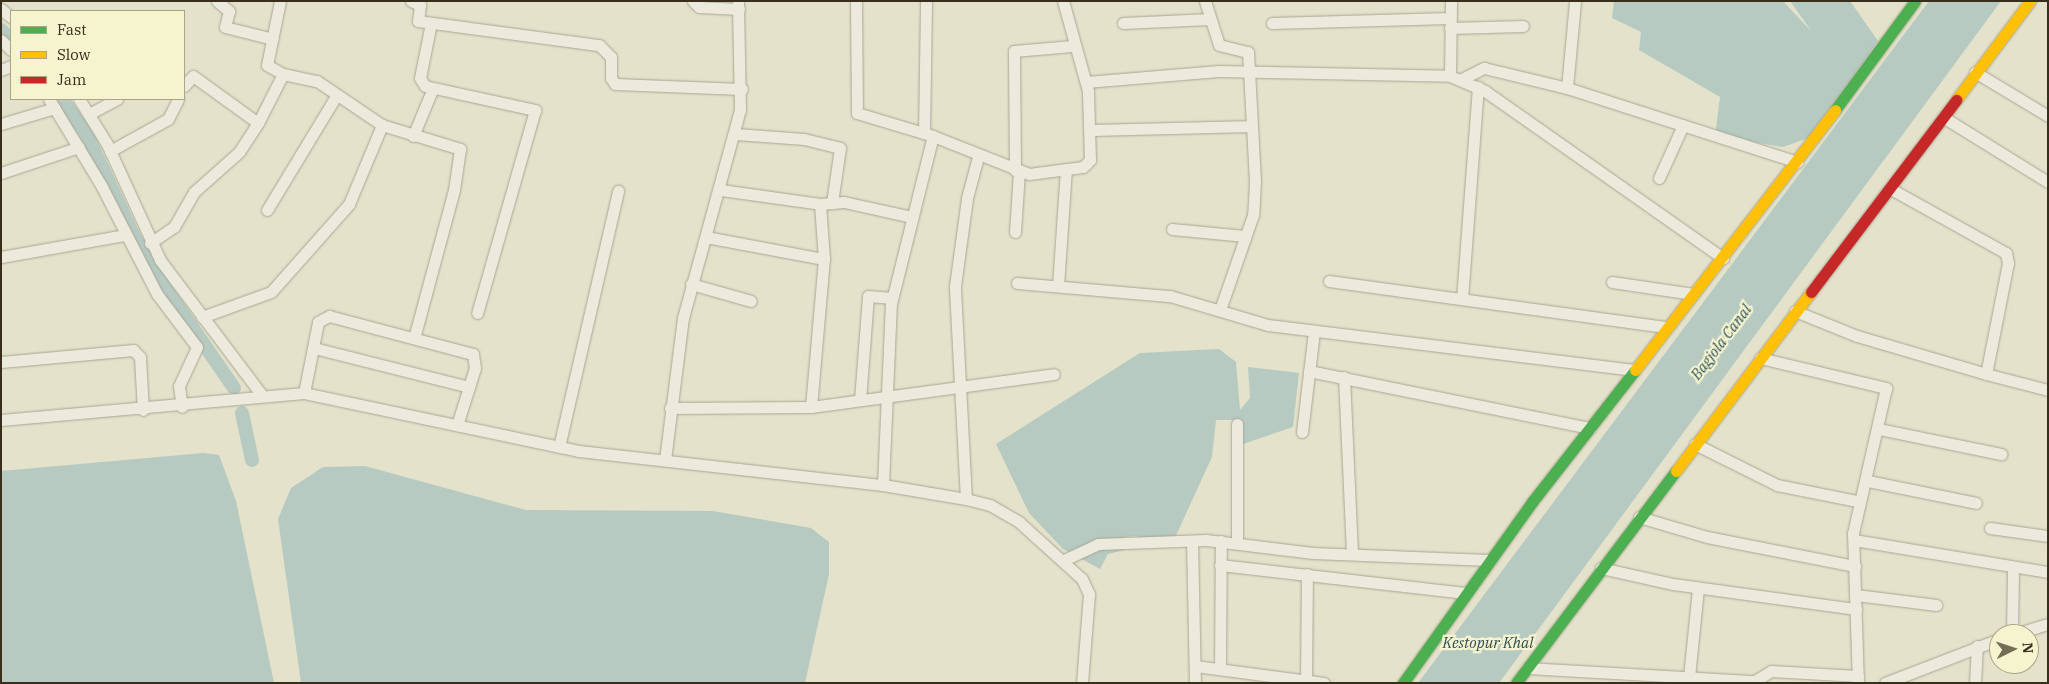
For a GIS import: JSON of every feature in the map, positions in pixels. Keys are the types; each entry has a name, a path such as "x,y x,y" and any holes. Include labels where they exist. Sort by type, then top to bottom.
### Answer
{"street":[{"path":"217,1 229,11 225,27 272,39"},
{"path":"280,1 266,65 283,74 317,81 336,96 382,125 413,136 458,148 461,153 414,338"},
{"path":"411,1 420,5 417,20 596,44 611,57 611,78 615,84 742,89"},
{"path":"856,1 856,110 928,135 978,157 1017,171 1066,169 1088,164 1092,130 1086,82 1072,46 1064,1"},
{"path":"883,485 892,298 912,217 928,135 926,1"},
{"path":"1205,1 1219,45 1246,48 1256,198 1220,310"},
{"path":"1450,76 1451,1"},
{"path":"1567,88 1575,1"},
{"path":"1403,683 1489,560 1666,327 1723,258 1797,162 1915,1"},
{"path":"1516,683 1639,517 1890,189 1975,72 2030,1"},
{"path":"665,460 670,408 691,284 736,134 742,89 738,5 694,2"},
{"path":"1123,23 1210,20"},
{"path":"431,23 420,78 433,88 535,110 477,313"},
{"path":"1272,23 1450,23 1523,26"},
{"path":"1015,232 1017,171 1014,51 1072,46"},
{"path":"1462,79 1484,68 1567,88 1797,162"},
{"path":"1086,82 1248,71 1450,76 1462,79 1478,87 1723,258"},
{"path":"1975,72 2048,116"},
{"path":"150,243 174,227 194,192 239,152 258,124 283,74"},
{"path":"185,85 193,76 258,124"},
{"path":"1462,298 1478,87"},
{"path":"413,136 433,88"},
{"path":"268,210 336,96"},
{"path":"80,100 110,151 150,243 202,317 261,394"},
{"path":"89,114 115,100"},
{"path":"110,151 168,119 178,100"},
{"path":"1,124 52,103 79,147 157,294 197,347 179,386 182,406"},
{"path":"1943,117 2048,182"},
{"path":"202,317 271,292 349,204 382,125"},
{"path":"1659,178 1683,125"},
{"path":"1092,130 1252,126"},
{"path":"736,134 838,147 832,203"},
{"path":"1,173 79,147"},
{"path":"966,499 959,388 956,276 978,157"},
{"path":"1058,286 1066,169"},
{"path":"1890,189 2006,253 2008,263 1986,374"},
{"path":"720,190 820,204 832,203 912,217"},
{"path":"559,447 618,191"},
{"path":"811,407 824,259 820,204"},
{"path":"1172,229 1245,236"},
{"path":"1,257 124,235"},
{"path":"706,236 824,259"},
{"path":"1329,281 1666,327"},
{"path":"1612,282 1693,294"},
{"path":"1017,283 1170,296 1261,324 1634,370"},
{"path":"691,284 751,300"},
{"path":"860,400 868,296 892,298"},
{"path":"1795,311 1857,336 2048,390"},
{"path":"304,393 318,322 325,316 473,354 469,387 457,425"},
{"path":"1302,432 1314,330"},
{"path":"314,348 469,387"},
{"path":"1,362 133,350 140,357 143,410"},
{"path":"1760,358 1883,385 1887,392 1868,481"},
{"path":"1309,370 1590,428"},
{"path":"670,408 811,407 886,395 959,388 1054,374"},
{"path":"1344,377 1352,554"},
{"path":"1,420 143,410 261,394 304,393 559,447 883,485 966,499 1003,511 1066,559 1089,594 1082,683"},
{"path":"1237,424 1237,543"},
{"path":"1879,428 2001,454"},
{"path":"1695,444 1777,485 1857,501"},
{"path":"1527,668 1755,681 1767,671 1779,677 1858,679 1854,540 1860,486 1868,481 1976,503"},
{"path":"1639,517 1707,537 1855,566"},
{"path":"1990,528 2048,536"},
{"path":"1854,540 2048,572"},
{"path":"1192,541 1195,683"},
{"path":"1066,559 1098,544 1221,541 1352,554 1489,560"},
{"path":"1220,669 1221,541"},
{"path":"1220,565 1465,593"},
{"path":"2013,567 2014,624"},
{"path":"1601,568 1698,588 1856,609"},
{"path":"1306,681 1307,574"},
{"path":"1688,677 1698,588"},
{"path":"1856,595 1936,605"},
{"path":"1886,683 1902,679 1989,642"},
{"path":"1976,683 1977,646"},
{"path":"1195,666 1324,683"}],"water":[{"path":"1614,1 1783,1 1812,32 1790,1 1850,1 1878,41 1811,137 1783,147 1715,136 1720,97 1639,50 1641,32 1612,18"},
{"name":"Kestopur Khal","path":"1929,1 2001,1 1499,683 1418,683"},
{"path":"1219,349 1236,362 1240,410 1250,398 1248,367 1299,373 1293,427 1243,444 1237,420 1216,420 1212,457 1173,542 1140,548 1137,536 1123,537 1124,550 1108,554 1100,569 1063,549 1029,513 996,444 1140,353"},
{"path":"203,453 219,455 236,501 274,683 1,683 1,471"},
{"path":"365,466 526,510 713,511 811,528 829,542 829,574 805,683 301,683 278,519 291,488 323,467"}],"waterway":[{"path":"1,30 10,39"},
{"path":"63,100 87,135 132,233 163,285 234,388"},
{"path":"242,413 252,460"}],"traffic: fast":[{"path":"1835,110 1915,1"},
{"path":"1403,683 1532,502 1635,370"},
{"path":"1516,683 1676,471"}],"traffic: slow":[{"path":"1956,100 2030,1"},
{"path":"1635,370 1835,110"},
{"path":"1676,471 1811,292"}],"traffic: jam":[{"path":"1811,292 1956,100"}],"water label":[{"name":"Bagjola Canal","path":"1721,342"}]}
